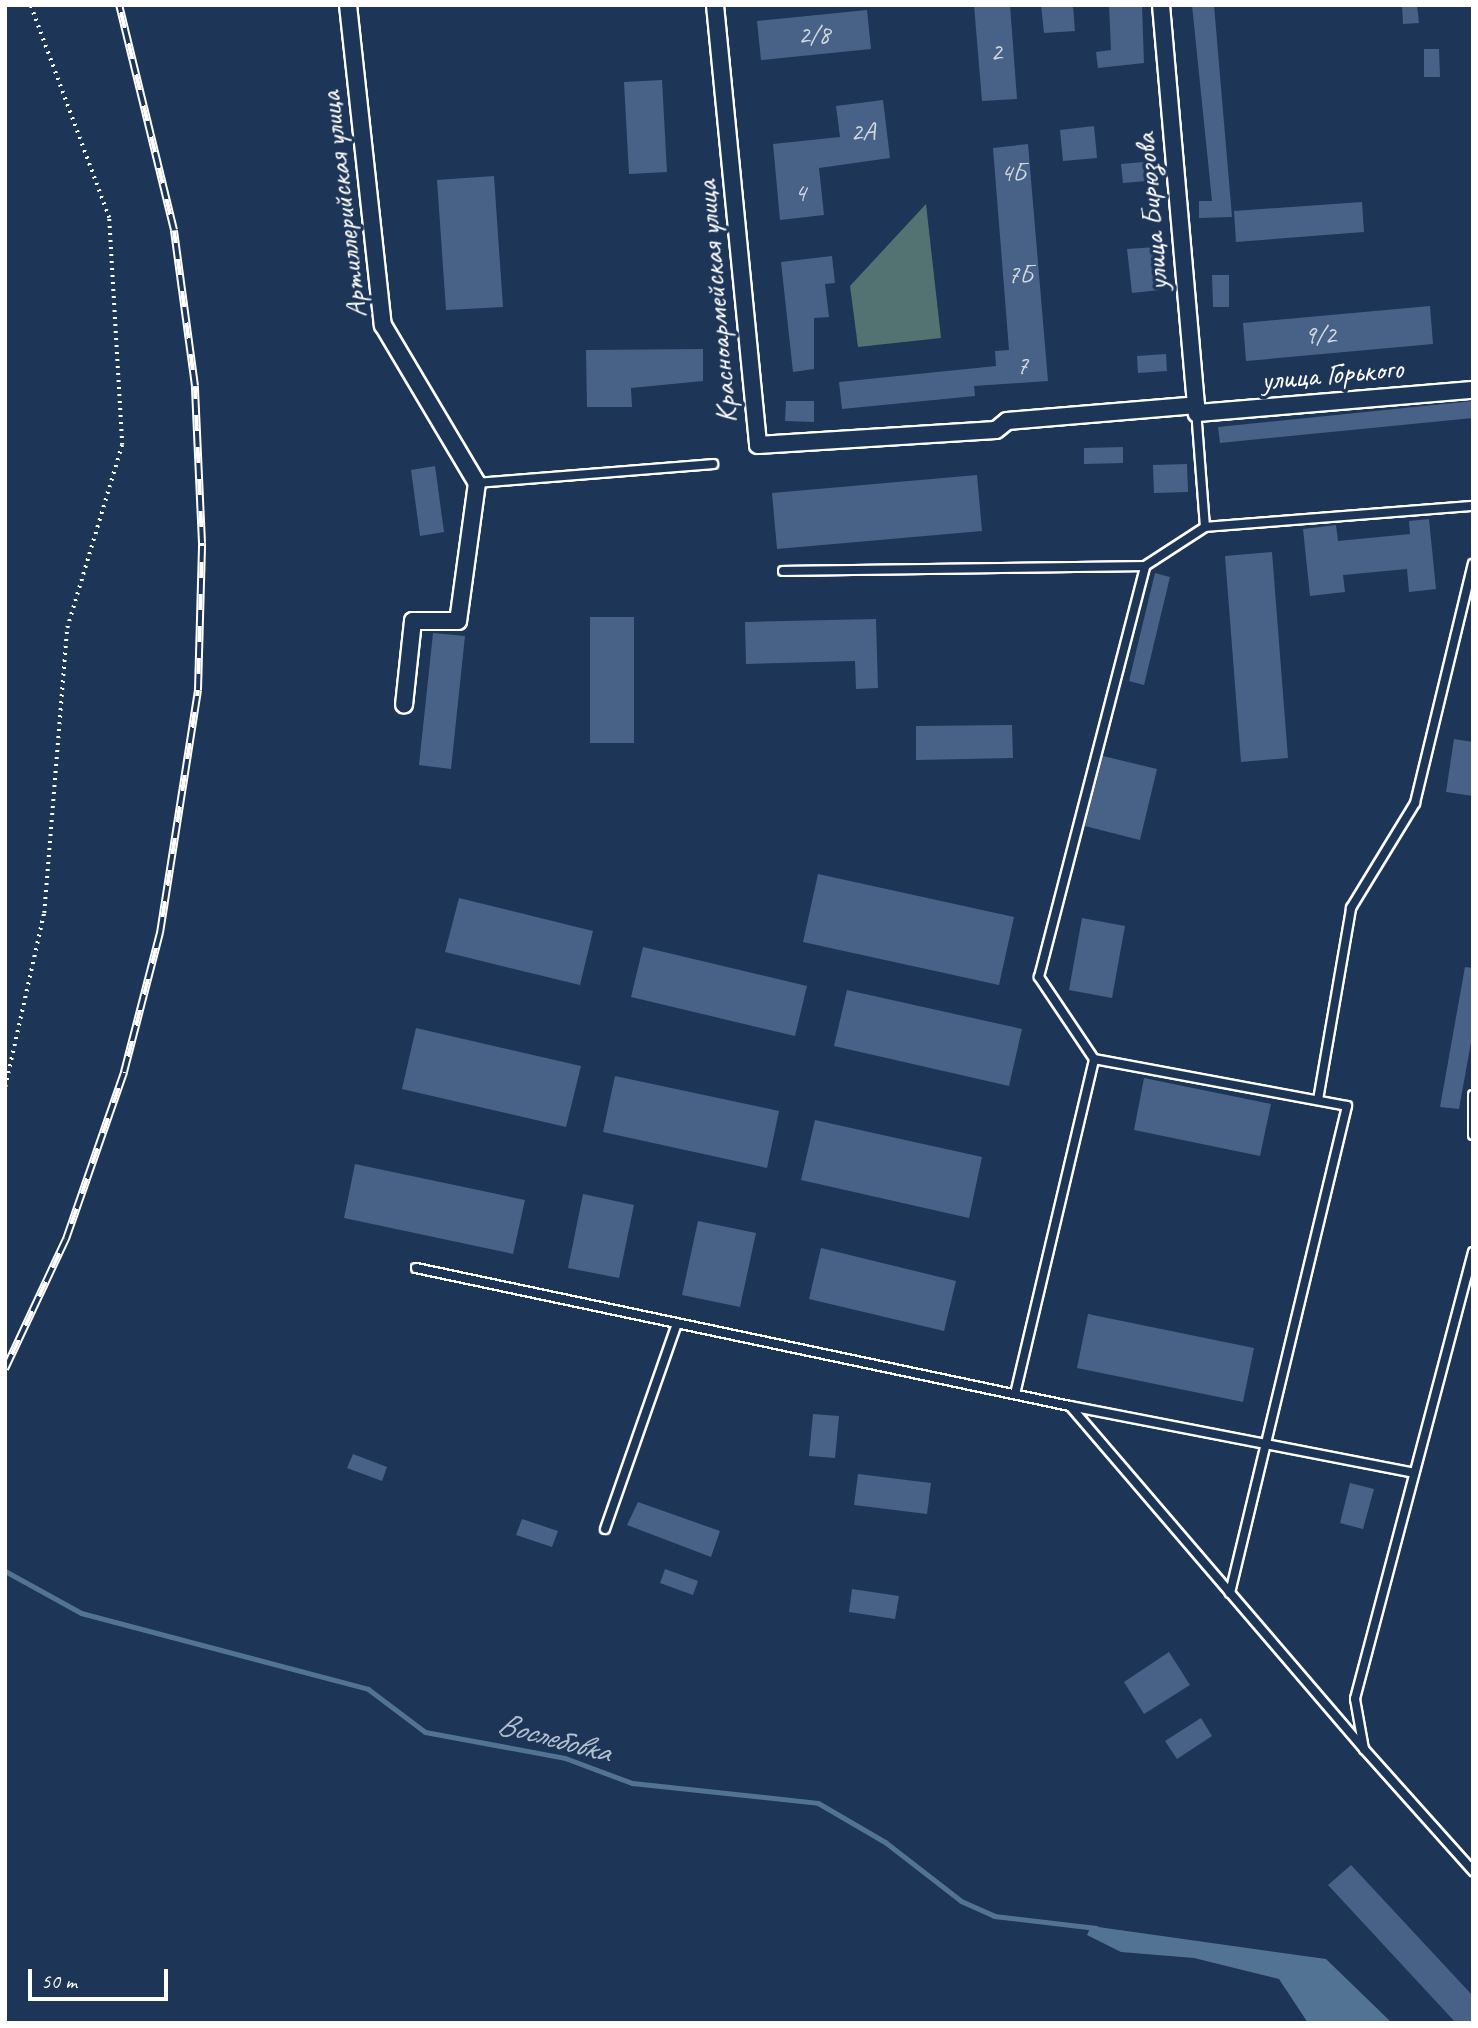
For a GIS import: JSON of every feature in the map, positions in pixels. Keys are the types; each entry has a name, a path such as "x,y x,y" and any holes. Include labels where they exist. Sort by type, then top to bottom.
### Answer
{"street":[{"name":"Артиллерийская улица","path":"348,5 383,325 477,483"},
{"name":"Красноармейская улица","path":"715,5 758,445 996,430 1007,421 1196,409"},
{"name":"улица Бирюзова","path":"1161,5 1196,409"},
{"name":"улица Горького","path":"1196,409 1473,390"},
{"path":"404,705 413,621 458,621 477,483"}],"lane":[{"path":"1196,409 1205,527"},
{"path":"477,483 713,464"},
{"path":"783,571 1145,566 1205,527 1473,506"},
{"path":"1318,1100 1351,908 1415,803 1473,564"},
{"path":"1145,566 1039,978 1094,1059 1348,1106 1230,1592"},
{"path":"1015,1394 1094,1059"},
{"path":"1473,1095 1473,1135"},
{"path":"1364,1749 1355,1699 1473,1252"},
{"path":"416,1268 1070,1406 1414,1473"},
{"path":"605,1529 677,1323"},
{"path":"1070,1406 1364,1749 1473,1871"}],"path":[{"path":"5,1087 44,913 67,628 122,444 109,218 30,5"}],"green space":[{"path":"926,204 941,338 858,347 850,286"}],"water":[{"path":"1091,1926 1326,1959 1392,2023 1308,2023 1279,1979 1194,1958 1121,1952 1087,1935"}],"building":[{"path":"974,5 1010,5 1017,99 982,101"},
{"path":"1041,5 1073,5 1075,31 1044,33"},
{"path":"1109,5 1142,5 1144,63 1098,68 1096,52 1111,50"},
{"path":"1192,5 1214,5 1232,217 1199,218 1199,201 1212,201"},
{"path":"1402,5 1417,5 1419,23 1403,24"},
{"path":"867,10 871,49 761,60 757,21"},
{"path":"1424,49 1439,49 1440,77 1424,77"},
{"path":"662,80 667,172 629,174 624,82"},
{"path":"883,100 890,158 819,168 824,215 780,220 773,144 840,137 836,106"},
{"path":"1094,126 1097,158 1063,161 1060,130"},
{"path":"1028,144 1048,381 974,386 975,396 842,409 839,382 996,366 995,351 1009,350 993,148"},
{"path":"1144,162 1147,181 1123,183 1121,164"},
{"path":"494,176 503,307 446,310 437,180"},
{"path":"1362,202 1364,232 1236,242 1234,211"},
{"path":"1156,247 1160,290 1132,293 1127,249"},
{"path":"832,256 835,283 825,284 829,317 814,318 814,369 793,372 781,262"},
{"path":"1212,275 1229,275 1229,307 1213,307"},
{"path":"1430,306 1433,344 1246,361 1243,323"},
{"path":"703,349 703,381 631,388 632,407 587,407 586,350"},
{"path":"1166,354 1167,371 1138,373 1137,356"},
{"path":"786,401 814,401 814,422 785,421"},
{"path":"1473,401 1473,418 1220,443 1218,427"},
{"path":"1123,447 1123,463 1084,464 1084,448"},
{"path":"1187,464 1188,492 1154,493 1153,465"},
{"path":"435,466 444,532 420,536 411,470"},
{"path":"977,475 982,531 777,549 772,493"},
{"path":"1429,519 1436,589 1409,592 1407,569 1343,575 1345,592 1310,596 1303,529 1336,525 1338,541 1410,534 1409,521"},
{"path":"1272,552 1288,758 1241,762 1225,556"},
{"path":"1155,573 1170,577 1144,685 1129,681"},
{"path":"590,617 634,617 634,743 590,743"},
{"path":"876,619 878,688 856,689 855,661 746,664 745,622"},
{"path":"433,633 465,636 451,769 419,765"},
{"path":"1012,725 1013,758 916,760 916,726"},
{"path":"1454,739 1473,742 1473,796 1446,792"},
{"path":"1103,756 1157,769 1140,840 1085,826"},
{"path":"818,874 1014,917 999,985 803,942"},
{"path":"459,898 593,931 580,985 445,952"},
{"path":"1082,918 1125,926 1112,998 1069,990"},
{"path":"643,947 807,986 795,1036 631,997"},
{"path":"1465,967 1473,968 1473,1031 1459,1109 1440,1107"},
{"path":"847,990 1022,1029 1009,1086 834,1046"},
{"path":"416,1028 581,1066 566,1127 402,1089"},
{"path":"615,1076 779,1111 767,1168 603,1132"},
{"path":"1144,1078 1271,1104 1260,1156 1134,1130"},
{"path":"815,1120 982,1157 969,1218 801,1180"},
{"path":"355,1164 525,1200 513,1254 344,1218"},
{"path":"583,1194 634,1205 619,1278 568,1268"},
{"path":"698,1221 756,1233 740,1307 682,1295"},
{"path":"821,1248 956,1281 944,1331 809,1299"},
{"path":"1088,1314 1254,1348 1243,1402 1077,1368"},
{"path":"813,1414 839,1416 835,1458 809,1456"},
{"path":"353,1454 387,1467 382,1481 347,1468"},
{"path":"858,1474 931,1483 927,1514 854,1505"},
{"path":"1350,1483 1374,1489 1363,1529 1340,1523"},
{"path":"638,1502 720,1531 711,1557 627,1525"},
{"path":"522,1519 558,1531 552,1547 516,1535"},
{"path":"665,1569 698,1581 693,1595 660,1583"},
{"path":"852,1589 899,1596 895,1619 849,1612"},
{"path":"1169,1652 1190,1685 1144,1714 1124,1682"},
{"path":"1201,1718 1212,1736 1177,1759 1165,1741"},
{"path":"1351,1865 1473,1996 1473,2023 1456,2023 1328,1885"}],"waterway":[{"name":"Вослебовка","path":"5,1571 81,1613 368,1689 425,1732 565,1758 632,1783 818,1803 885,1842 961,1901 994,1916 1096,1928"}],"railway":[{"path":"5,1369 66,1239 124,1072 160,933 198,690 202,543 195,386 174,230 119,5"}]}
